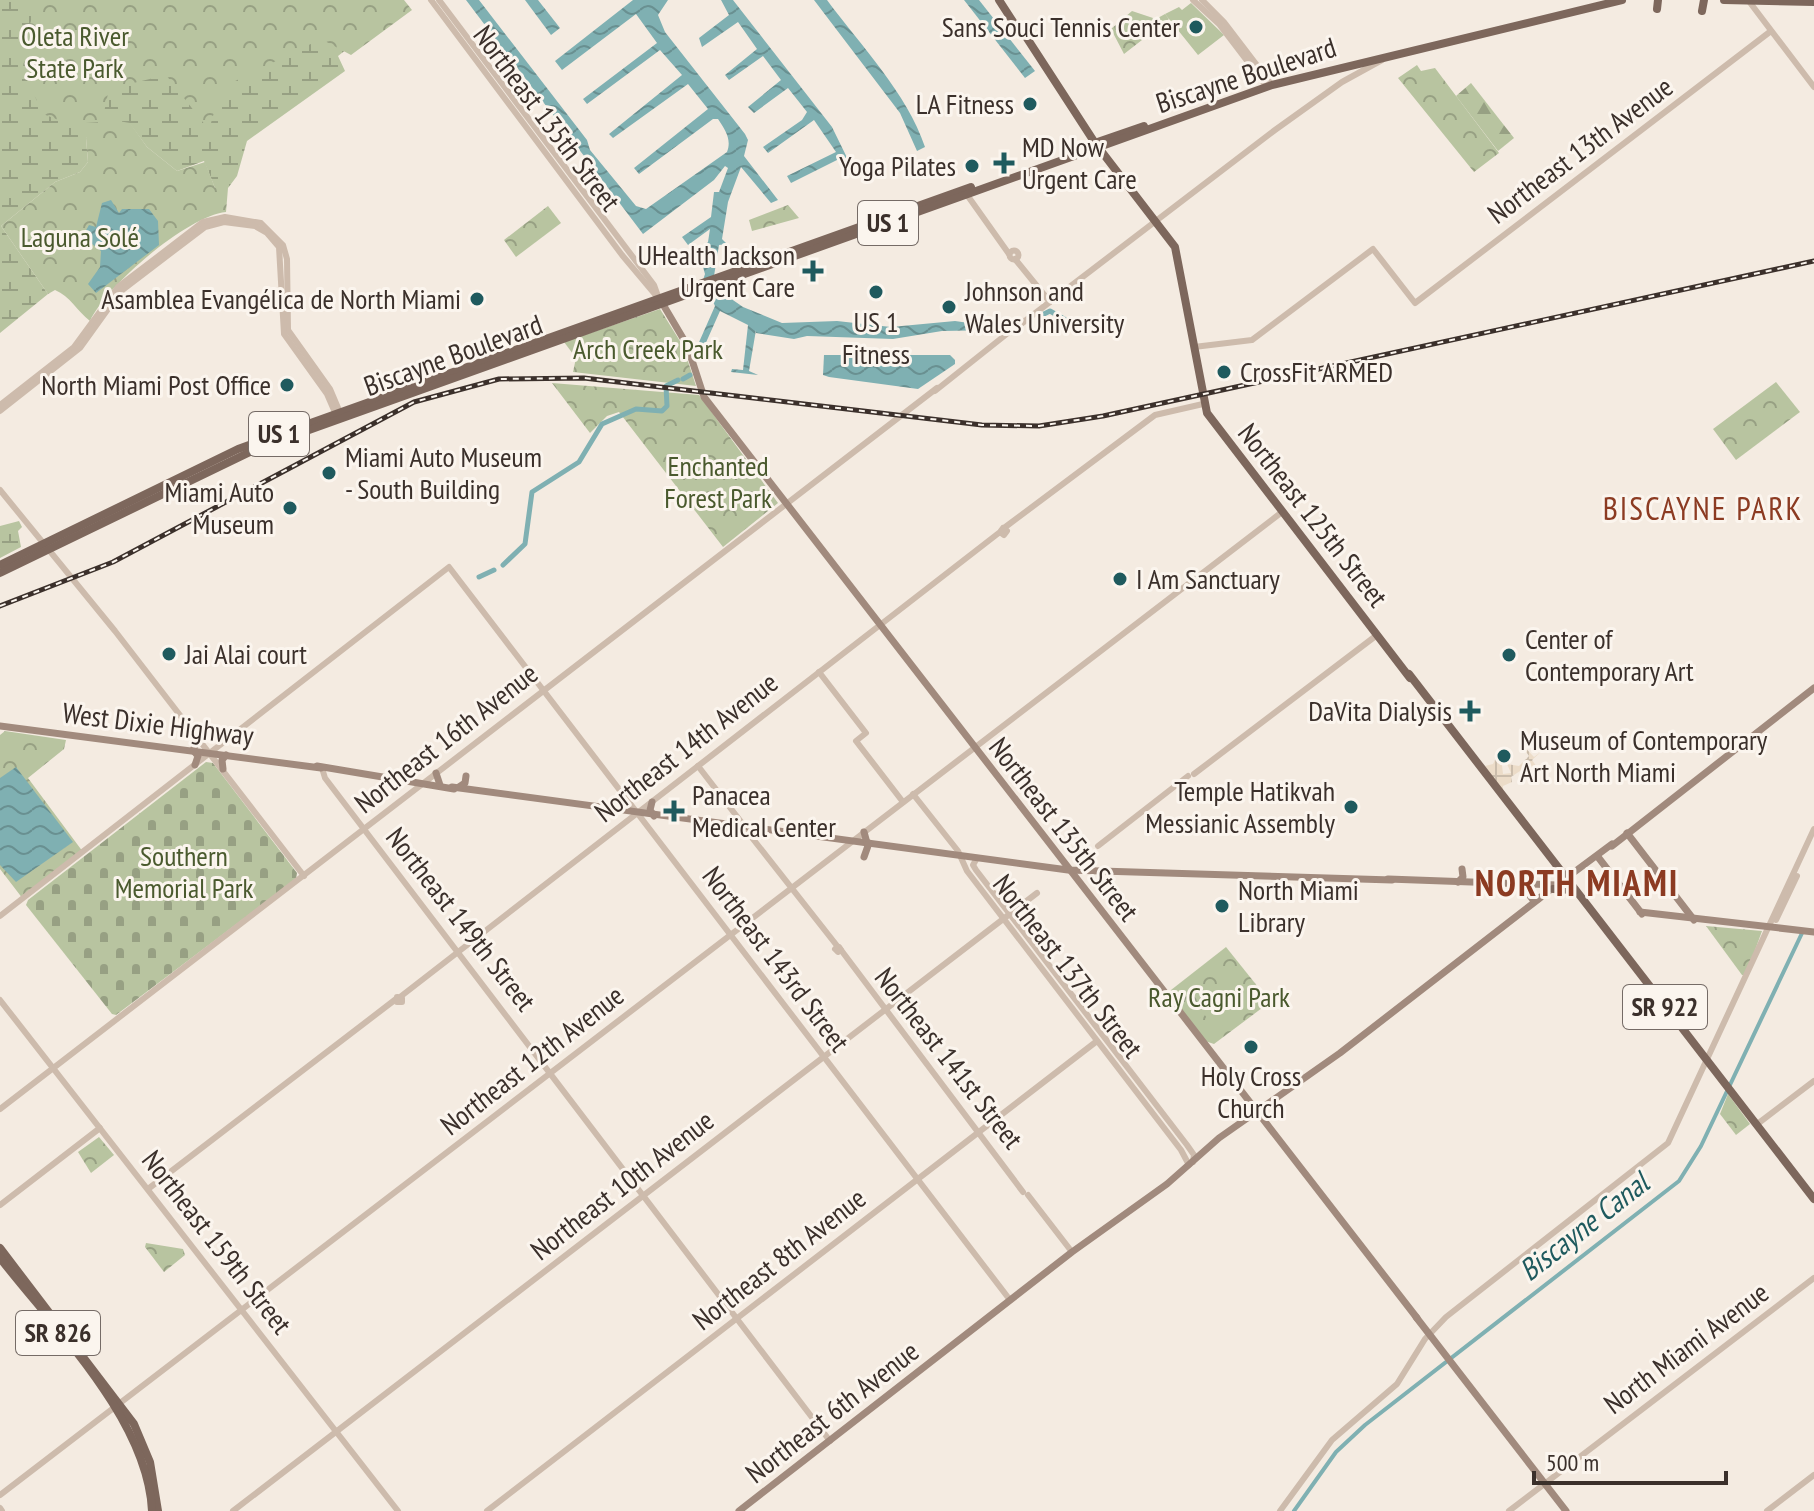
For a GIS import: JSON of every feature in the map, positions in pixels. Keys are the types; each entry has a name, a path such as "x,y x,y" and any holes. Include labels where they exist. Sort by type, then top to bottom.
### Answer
{"main road":[{"name":"SR 922","path":"999,0 1021,29 1086,136 1097,146"},
{"name":"Biscayne Boulevard","path":"716,282 916,213 938,199 965,193 1223,98 1387,52 1595,0"},
{"name":"Biscayne Boulevard","path":"1387,52 1622,0"},
{"path":"1702,11 1704,0"},
{"path":"1724,0 1814,2"},
{"path":"1757,12 1761,1"},
{"name":"Biscayne Boulevard","path":"0,565 182,479 383,399 1214,106 1268,84"},
{"path":"1214,106 1223,98"},
{"name":"SR 922","path":"1076,118 1177,253 1203,404"},
{"path":"1081,148 1086,136"},
{"name":"Northeast 135th Street","path":"661,301 687,345 708,402 1256,1114 1546,1482"},
{"name":"Biscayne Boulevard","path":"116,512 170,489 194,470 339,416 366,410 383,399"},
{"name":"Northeast 125th Street","path":"1203,404 1410,678 1558,884 1574,890 1814,1199"},
{"name":"Biscayne Boulevard","path":"0,573 47,545"},
{"name":"Northeast 6th Avenue","path":"951,1348 1814,691"},
{"name":"West Dixie Highway","path":"0,726 1068,870 1161,872 1224,878 1286,877"},
{"path":"195,765 198,756 193,750 199,738"},
{"path":"223,769 222,760 226,755"},
{"path":"436,773 440,785"},
{"path":"455,787 465,783 466,776"},
{"path":"652,802 650,810 654,816"},
{"path":"675,817 682,808"},
{"path":"730,826 735,814"},
{"path":"753,838 760,829"},
{"path":"840,851 838,840 843,830"},
{"path":"864,832 868,843 864,857"},
{"path":"1627,833 1694,920"},
{"path":"949,864 946,854 951,843"},
{"name":"Northeast 6th Avenue","path":"1590,861 1612,844"},
{"path":"997,860 1003,852"},
{"path":"1051,867 1058,856"},
{"path":"1598,857 1642,914 1814,932"},
{"path":"1023,875 1028,864"},
{"path":"1461,882 1464,876 1462,869"},
{"path":"1077,882 1083,870"},
{"name":"West Dixie Highway","path":"1258,876 1558,884"},
{"name":"West Dixie Highway","path":"1461,882 1522,887 1537,900"},
{"path":"1558,884 1574,890"},
{"path":"1675,917 1685,908"},
{"name":"Northeast 6th Avenue","path":"1321,1064 1442,972"},
{"name":"Northeast 6th Avenue","path":"739,1511 1010,1300 1134,1208"},
{"name":"SR 826","path":"0,1248 143,1442 158,1511"},
{"name":"SR 826","path":"0,1258 118,1405"},
{"path":"1021,1296 1041,1277"},
{"path":"28,1294 39,1299"},
{"path":"989,1322 1010,1300"},
{"path":"62,1338 73,1343"},
{"name":"SR 826","path":"151,1478 152,1511"},
{"path":"1546,1482 1568,1511"},
{"path":"1546,1482 1568,1511"}],"street":[{"name":"Northeast 135th Street","path":"431,0 511,100 661,301"},
{"name":"Northeast 135th Street","path":"439,0 455,27"},
{"path":"1193,0 1219,24 1268,84"},
{"path":"1202,0 1224,22 1268,84"},
{"path":"1748,0 1814,87"},
{"name":"Northeast 13th Avenue","path":"1194,347 1252,340 1373,249 1415,303 1771,31"},
{"name":"Northeast 16th Avenue","path":"0,1109 304,876 542,688 1275,130 1344,80 1378,64 1387,52"},
{"path":"965,193 1050,302"},
{"path":"0,405 74,347 118,287 199,225 216,218 261,223 281,241 287,259 288,330 339,416"},
{"path":"0,411 73,355 121,291 205,227 219,222 255,226 277,243 282,261 284,334 308,363"},
{"name":"Northeast 14th Avenue","path":"148,1189 399,1000 879,625 1157,414 1203,404"},
{"path":"0,483 23,517"},
{"path":"0,490 83,590 304,876"},
{"name":"Northeast 12th Avenue","path":"0,1495 1282,512"},
{"name":"Northeast 143rd Street","path":"210,752 449,567 1010,1300"},
{"path":"1098,846 1377,635"},
{"path":"819,672 866,733 856,741 903,802"},
{"path":"0,916 210,752"},
{"name":"Northeast 141st Street","path":"698,766 1071,1256"},
{"name":"Northeast 149th Street","path":"321,768 325,778 830,1441"},
{"name":"Northeast 137th Street","path":"913,794 951,843 964,867 1007,917 1170,1129 1194,1155 1191,1163"},
{"path":"1280,1511 1332,1440 1397,1384 1429,1334 1458,1306 1673,1140 1814,829"},
{"path":"1770,928 1814,837"},
{"name":"Northeast 137th Street","path":"977,858 974,867 1007,917"},
{"name":"Northeast 10th Avenue","path":"233,1511 1037,893"},
{"name":"Northeast 159th Street","path":"0,1000 398,1511"},
{"name":"Northeast 137th Street","path":"1073,1003 1097,1041 1124,1069"},
{"name":"Northeast 8th Avenue","path":"487,1511 1097,1041"},
{"path":"1756,1125 1814,1081"},
{"path":"0,1205 100,1128"},
{"name":"North Miami Avenue","path":"1509,1511 1814,1278"},
{"path":"1767,1511 1814,1475"}],"green space":[{"path":"0,0 402,0 405,4 338,56 345,71 247,141 237,176 228,188 215,188 204,161 177,171 147,147 130,124 86,138 88,162 80,172 55,182 1,226 48,294 0,333"},
{"name":"Oleta River State Park","path":"38,0 404,0 412,10 351,55 321,39 221,88 209,130 166,75 109,89 102,122 69,124 43,114 26,77 20,54"},
{"name":"Sans Souci Tennis Center","path":"1191,3 1224,35 1198,55 1165,14 1179,7 1182,10"},
{"path":"1132,11 1156,19 1165,14 1169,19 1124,54 1111,29"},
{"path":"1417,65 1421,71 1435,68 1499,153 1474,172 1398,78"},
{"path":"1471,83 1514,138 1498,151 1456,96"},
{"name":"Laguna Solé","path":"106,119 130,123 147,147 177,171 205,162 215,188 228,188 226,212 191,226 149,255 113,290 90,321 60,293 55,290 48,294 1,226 55,182 80,172 88,162 86,138"},
{"path":"788,205 799,218 752,231 749,220"},
{"path":"548,206 561,223 516,257 504,240"},
{"name":"Arch Creek Park","path":"660,309 683,346 696,386 573,372 576,358 564,342"},
{"path":"1776,382 1800,412 1736,460 1713,429"},
{"name":"Enchanted Forest Park","path":"552,383 699,395 778,503 723,547 619,412 607,416 590,433"},
{"path":"19,521 22,527 18,531 21,547 0,558 0,526"},
{"path":"5,731 66,740 64,749 28,778 83,852 23,899 0,869 0,735"},
{"name":"Southern Memorial Park","path":"206,762 213,763 297,873 296,879 116,1015 112,1014 26,905 28,900"},
{"path":"1706,926 1762,931 1746,975 1742,975"},
{"name":"Ray Cagni Park","path":"1226,947 1270,1002 1214,1044 1205,1041 1170,996 1171,990"},
{"path":"1233,989 1247,1005 1216,1030 1204,1014"},
{"path":"1728,1094 1750,1124 1736,1135 1720,1114"},
{"path":"99,1137 114,1155 91,1173 78,1152"},
{"path":"146,1243 183,1249 185,1255 164,1272 145,1247"}],"shaded area":[{"path":"1518,740 1534,757 1542,751 1532,760 1539,770 1533,772 1540,779 1520,771 1511,777 1512,782 1503,786 1503,791 1485,766 1493,764 1496,758 1502,765 1503,774 1511,773 1507,764 1519,766 1529,756"}],"water":[{"path":"466,0 479,0 587,140 590,150 636,206 646,209 727,152 728,139 723,127 718,119 713,119 639,174 634,168 708,109 688,84 613,138 609,134 682,75 660,50 587,104 583,99 657,43 636,14 562,70 555,61 633,0 668,0 658,15 665,32 745,134 748,140 744,156 778,200 771,203 741,167 728,202 722,239 727,244 719,245 714,276 717,289 743,307 782,323 837,321 891,327 955,321 997,327 997,330 942,331 893,339 807,336 794,339 756,333 756,330 749,371 758,375 731,372 732,369 743,370 748,325 720,311 700,356 696,349 715,306 703,280 705,274 699,253 708,242 710,229 688,245 682,237 711,217 714,192 719,192 728,168 725,166 714,180 643,234"},
{"path":"525,0 538,0 560,28 551,35"},
{"path":"721,0 733,0 832,127 855,174 848,176 839,159 791,183 787,176 836,152 814,120 768,153 763,147 802,120 807,112 788,88 754,113 748,107 781,80 763,56 729,80 725,75 757,49 738,22 702,47 699,38 729,15"},
{"path":"814,0 827,0 882,70 907,108 925,147 917,151 900,113"},
{"path":"964,0 979,0 1035,71 1025,78"},
{"path":"111,200 119,213 122,209 149,209 158,221 159,245 96,293 88,284 100,267 101,251 87,240 85,232 89,225 96,227 102,203"},
{"path":"824,355 950,355 955,364 918,389 823,375"},
{"path":"16,767 73,842 16,882 0,865 0,778"}],"waterway":[{"path":"1040,316 1050,311 1071,323 1097,324"},
{"path":"991,328 1010,325"},
{"path":"683,379 690,375"},
{"path":"503,565 525,544 532,492 579,462 602,424 636,409 662,411 667,406 666,386 678,380"},
{"path":"479,577 494,570"},
{"name":"Biscayne Canal","path":"1294,1511 1336,1452 1365,1425 1679,1181 1701,1146 1803,931"}],"railway":[{"path":"0,606 113,562 414,402 499,379 584,378 982,425 1039,426 1103,416 1814,261"}],"place":[{"name":"Sans Souci Tennis Center","path":"1196,27"},
{"name":"LA Fitness","path":"1030,104"},
{"name":"MD Now Urgent Care","path":"1004,163"},
{"name":"Yoga Pilates","path":"972,166"},
{"name":"UHealth Jackson Urgent Care","path":"813,271"},
{"name":"US 1 Fitness","path":"876,292"},
{"name":"Asamblea Evangélica de North Miami","path":"477,299"},
{"name":"Johnson and Wales University","path":"949,307"},
{"name":"CrossFit ARMED","path":"1224,372"},
{"name":"North Miami Post Office","path":"287,385"},
{"name":"Miami Auto Museum - South Building","path":"329,473"},
{"name":"Miami Auto Museum","path":"290,508"},
{"name":"I Am Sanctuary","path":"1120,579"},
{"name":"Jai Alai court","path":"169,654"},
{"name":"Center of Contemporary Art","path":"1509,655"},
{"name":"DaVita Dialysis","path":"1470,711"},
{"name":"Museum of Contemporary Art North Miami","path":"1504,756"},
{"name":"Temple Hatikvah Messianic Assembly","path":"1351,807"},
{"name":"Panacea Medical Center","path":"674,811"},
{"name":"North Miami Library","path":"1222,906"},
{"name":"Holy Cross Church","path":"1251,1047"}],"district":[{"name":"BISCAYNE PARK","path":"1703,509"},
{"name":"NORTH MIAMI","path":"1577,883"}]}
